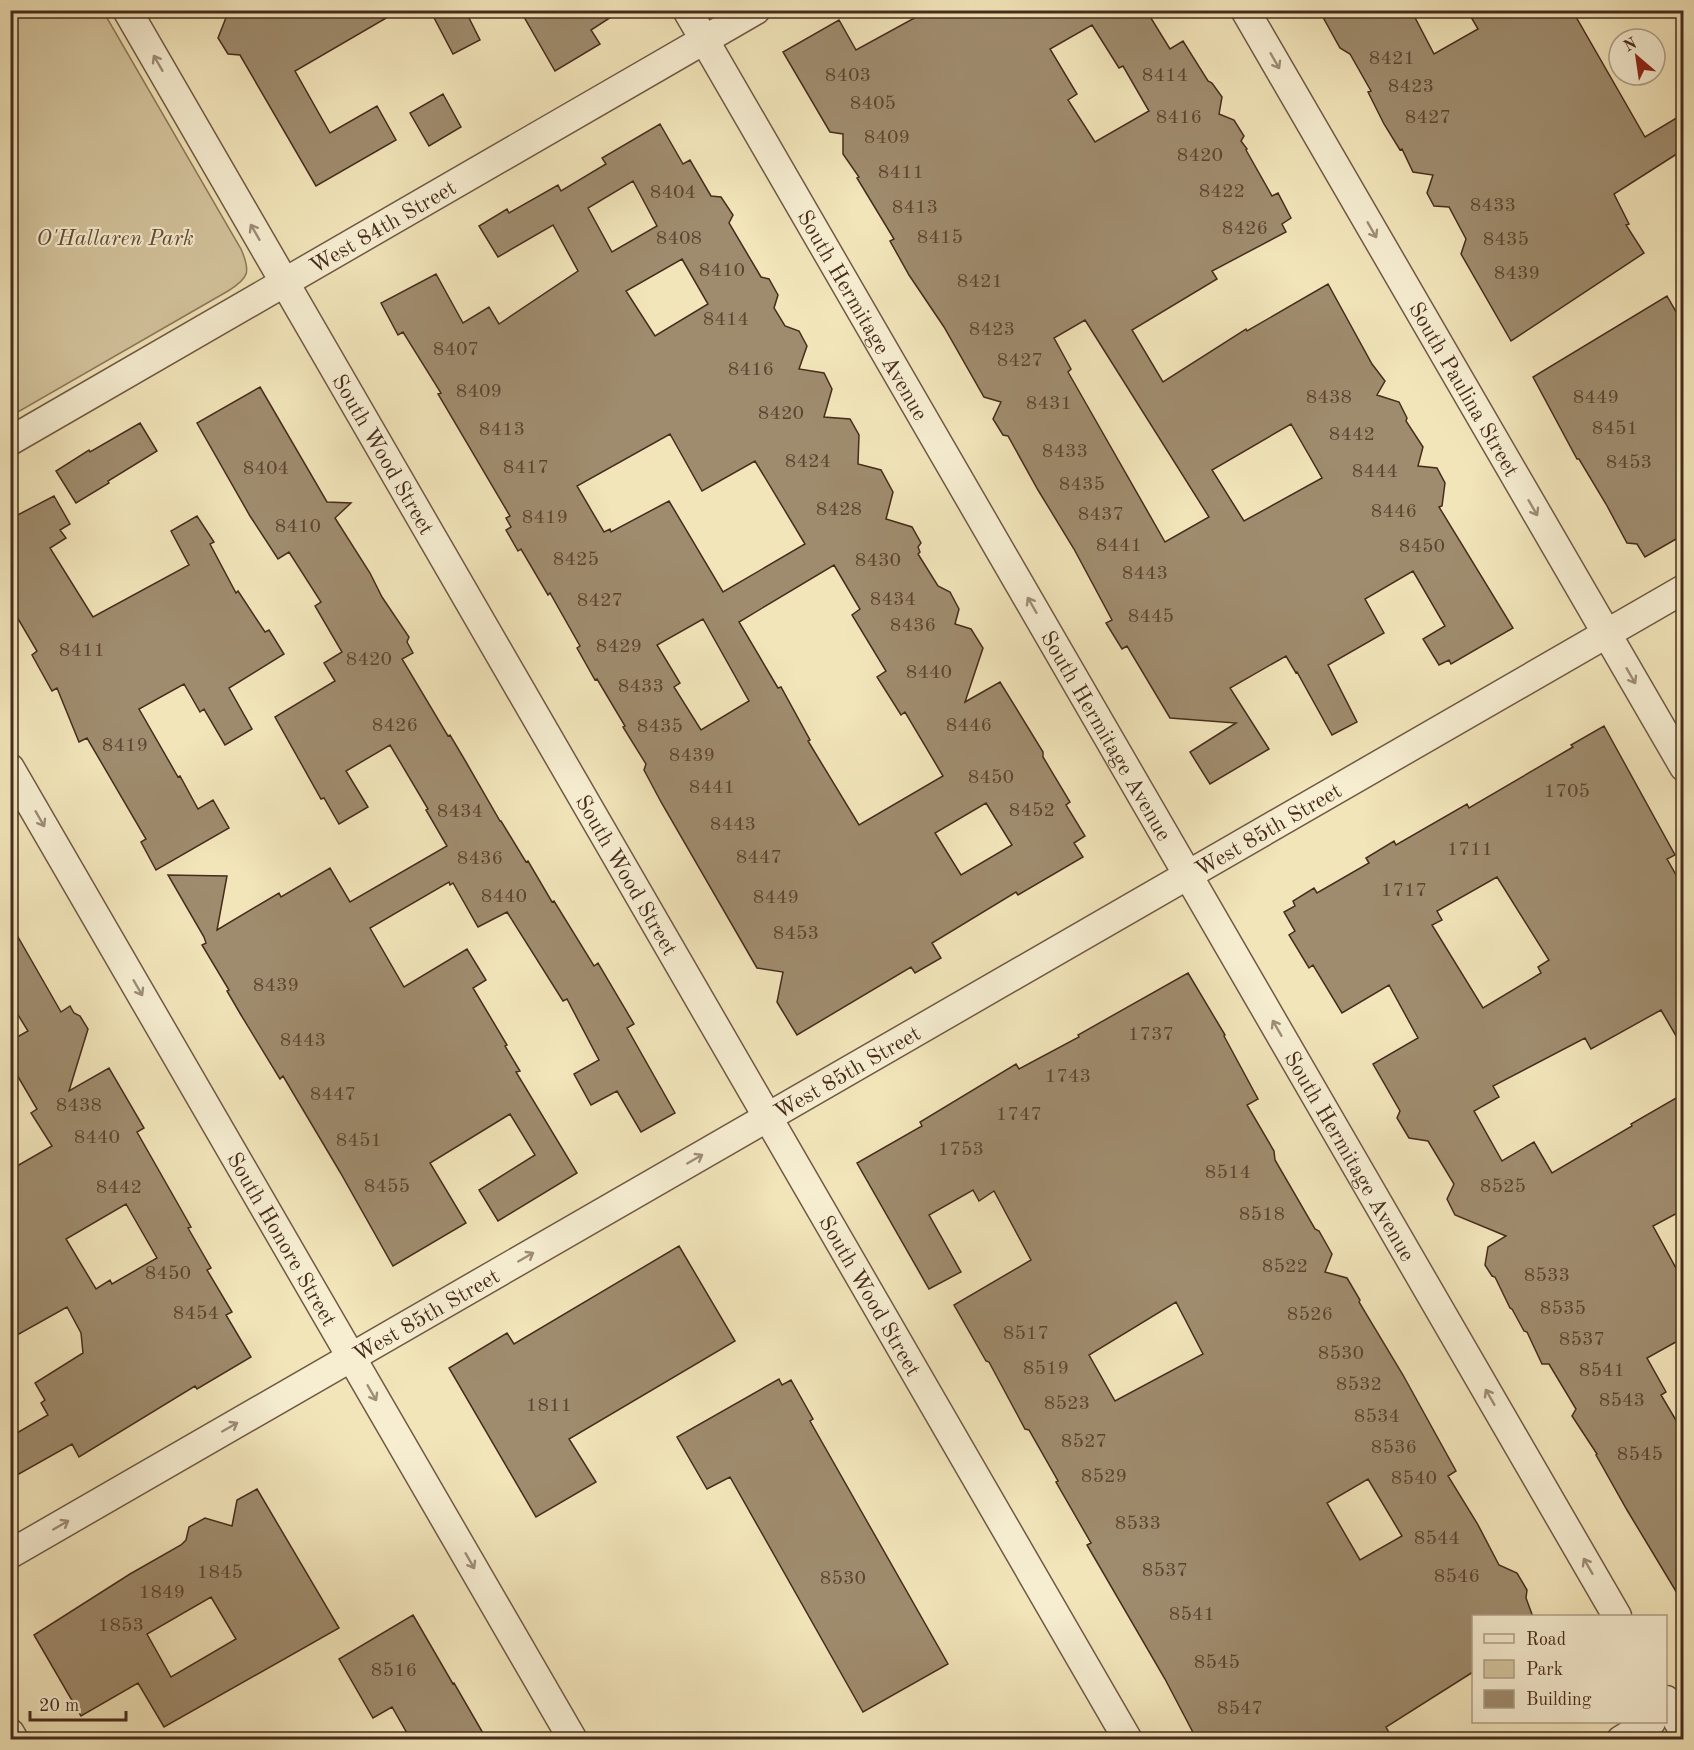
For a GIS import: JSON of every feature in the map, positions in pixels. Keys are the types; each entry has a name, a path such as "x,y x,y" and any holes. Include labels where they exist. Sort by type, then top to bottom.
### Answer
{"street":[{"name":"South Wood Street","path":"127,10 1128,1740"},
{"name":"South Hermitage Avenue","path":"687,10 1616,1615"},
{"name":"West 84th Street","path":"10,441 756,10"},
{"name":"South Paulina Street","path":"1245,10 1683,767"},
{"name":"West 85th Street","path":"10,1554 1683,589"},
{"name":"South Honore Street","path":"10,768 573,1740"},
{"path":"1621,1740 1652,1723"},
{"path":"10,1733 14,1740"}],"green space":[{"name":"O'Hallaren Park","path":"11,10 103,11 241,249 247,269 244,278 228,291 11,416"}],"building":[{"path":"229,10 400,10 295,71 330,133 377,106 396,140 316,186 240,55 228,54 218,38"},
{"path":"430,10 465,10 480,40 453,54"},
{"path":"520,10 622,10 591,30 600,44 555,71"},
{"path":"929,10 1146,10 1170,49 1183,41 1208,81 1222,97 1219,114 1234,120 1244,136 1241,141 1272,196 1278,193 1291,218 1282,224 1286,232 1212,271 1217,279 1132,330 1163,382 1246,329 1247,331 1328,284 1372,364 1385,381 1377,395 1399,402 1407,418 1406,421 1423,447 1418,466 1437,468 1445,483 1442,506 1439,507 1513,628 1451,664 1449,660 1439,665 1423,639 1445,626 1413,571 1365,599 1384,633 1328,665 1357,722 1332,735 1286,656 1230,688 1269,749 1210,784 1190,752 1236,723 1170,718 1127,646 1122,649 1106,623 1112,620 1074,549 1008,436 1003,435 993,419 1001,402 984,397 944,327 909,275 890,241 894,239 857,178 859,177 843,154 843,134 830,132 783,52 839,20 856,50","holes":["1092,25 1119,68 1123,66 1149,111 1095,142 1068,100 1077,94 1050,49","1085,320 1209,517 1165,542 1068,372 1071,369 1054,338","1291,424 1322,478 1244,521 1212,470"]},
{"path":"1319,10 1411,10 1434,54 1478,29 1467,10 1572,10 1607,71 1607,87 1616,87 1645,137 1683,114 1683,150 1614,194 1629,224 1626,225 1644,253 1511,341 1461,254 1466,239 1449,207 1434,206 1427,193 1433,175 1413,172 1402,149 1400,150 1384,124 1368,92 1371,91 1350,54 1340,48"},
{"path":"443,94 461,127 429,146 410,113"},
{"path":"660,124 683,164 690,160 711,196 721,197 733,215 729,223 761,277 769,279 778,295 774,308 785,326 799,331 807,346 799,369 824,373 832,389 824,417 850,419 859,435 858,464 881,470 893,492 886,519 912,527 921,543 918,547 920,552 918,554 938,586 950,592 959,609 955,624 971,629 983,648 965,702 1000,682 1043,752 1043,757 1070,802 1066,805 1085,836 1074,843 1083,857 1018,895 1016,892 932,943 941,958 915,973 911,967 797,1035 777,1002 783,972 757,968 661,802 644,770 646,764 577,648 580,646 550,593 548,595 521,549 518,551 506,530 511,527 506,518 510,516 438,394 441,393 403,332 398,335 381,303 436,274 463,323 489,307 499,324 578,271 553,225 498,257 479,226 507,209 509,213 558,185 561,191 606,164 602,158","holes":["633,181 657,226 612,252 588,208","682,259 708,304 655,336 626,291","670,434 702,491 755,461 805,544 723,592 669,501 611,532 610,529 604,532 577,486","834,565 860,609 852,615 886,671 877,677 901,715 905,712 943,776 859,825 808,741 810,740 781,687 778,688 739,622","703,619 749,701 701,730 674,687 680,683 657,645","986,803 1012,845 961,875 935,833"]},
{"path":"1667,296 1683,324 1683,535 1645,557 1637,544 1627,543 1606,504 1577,459 1533,377"},
{"path":"260,387 327,502 351,503 335,518 370,573 382,597 409,637 407,642 413,653 402,659 526,862 528,861 594,966 598,963 634,1024 627,1028 675,1113 641,1132 617,1091 591,1105 574,1074 599,1060 567,999 563,1001 507,912 478,927 453,883 450,885 449,882 370,928 404,987 467,949 486,980 473,988 507,1045 505,1046 520,1071 516,1072 577,1173 498,1221 479,1190 535,1155 510,1114 430,1163 466,1223 393,1266 283,1076 280,1079 227,991 229,990 202,945 206,943 204,937 168,875 227,876 217,930 279,893 281,897 330,868 350,902 447,846 390,745 346,771 368,807 339,824 324,798 321,799 275,717 335,681 324,663 342,652 315,606 321,602 289,552 278,559 250,516 197,423"},
{"path":"140,423 157,451 76,503 56,471 89,450 90,452"},
{"path":"54,496 70,524 60,530 66,538 50,548 93,617 189,565 171,531 197,516 214,542 210,544 236,593 238,591 265,632 269,630 284,654 229,688 252,729 225,745 204,709 200,712 184,684 139,709 198,809 213,800 229,828 156,870 141,842 146,839 87,738 79,742 57,688 52,691 32,655 37,651 10,605 10,519"},
{"path":"1604,726 1675,855 1667,859 1683,887 1683,1048 1661,1010 1591,1049 1585,1038 1493,1086 1499,1097 1474,1111 1502,1161 1534,1142 1552,1173 1683,1094 1683,1210 1653,1226 1683,1281 1683,1338 1647,1358 1666,1392 1661,1395 1683,1432 1683,1603 1627,1510 1597,1454 1572,1416 1576,1409 1549,1364 1542,1364 1527,1332 1524,1331 1510,1308 1495,1277 1485,1265 1488,1247 1506,1236 1455,1215 1447,1199 1454,1184 1428,1141 1409,1138 1397,1118 1400,1111 1373,1064 1418,1038 1389,985 1342,1013 1313,965 1309,968 1289,935 1295,931 1284,912 1295,906 1293,901 1314,888 1317,893 1369,863 1366,858 1394,841 1396,845 1467,804 1469,808 1573,747 1571,745","holes":["1497,877 1549,960 1538,967 1541,973 1483,1008 1432,925 1442,920 1437,911"]},
{"path":"10,923 61,1012 70,1006 88,1029 69,1091 109,1068 144,1128 137,1132 191,1227 188,1228 211,1268 207,1270 232,1312 226,1315 251,1357 197,1389 195,1386 79,1457 72,1444 10,1479 10,1437 48,1415 41,1403 45,1400 35,1383 83,1353 81,1333 67,1307 10,1339 10,1170 52,1146 31,1113 37,1109 10,1063 10,1041 28,1031 10,1002","holes":["126,1204 157,1258 112,1284 110,1280 96,1289 66,1239"]},
{"path":"1188,973 1225,1035 1258,1099 1247,1105 1274,1151 1275,1160 1332,1254 1325,1272 1347,1278 1456,1471 1448,1476 1499,1565 1517,1573 1527,1590 1526,1598 1532,1615 1472,1615 1472,1673 1386,1727 1393,1740 1197,1740 1165,1679 1087,1545 1091,1543 1056,1482 1058,1481 1029,1430 1025,1429 989,1362 986,1361 954,1305 1031,1260 994,1191 979,1201 973,1190 929,1215 961,1272 929,1289 857,1163 922,1126 920,1122 1016,1064 1019,1069 1079,1037 1078,1035","holes":["1176,1302 1203,1354 1115,1401 1089,1355","1368,1479 1402,1536 1360,1560 1327,1503"]},
{"path":"679,1246 735,1341 569,1439 596,1482 536,1517 449,1368 507,1333 514,1344"},
{"path":"779,1379 782,1385 791,1380 813,1419 810,1421 948,1664 863,1712 730,1477 707,1489 677,1437"},
{"path":"257,1489 339,1628 164,1727 138,1683 81,1716 34,1635 130,1574 181,1545 186,1540 189,1527 205,1518 232,1526 237,1500","holes":["211,1597 236,1639 171,1677 147,1634"]},
{"path":"413,1615 487,1740 411,1740 392,1707 373,1718 339,1659"}]}
